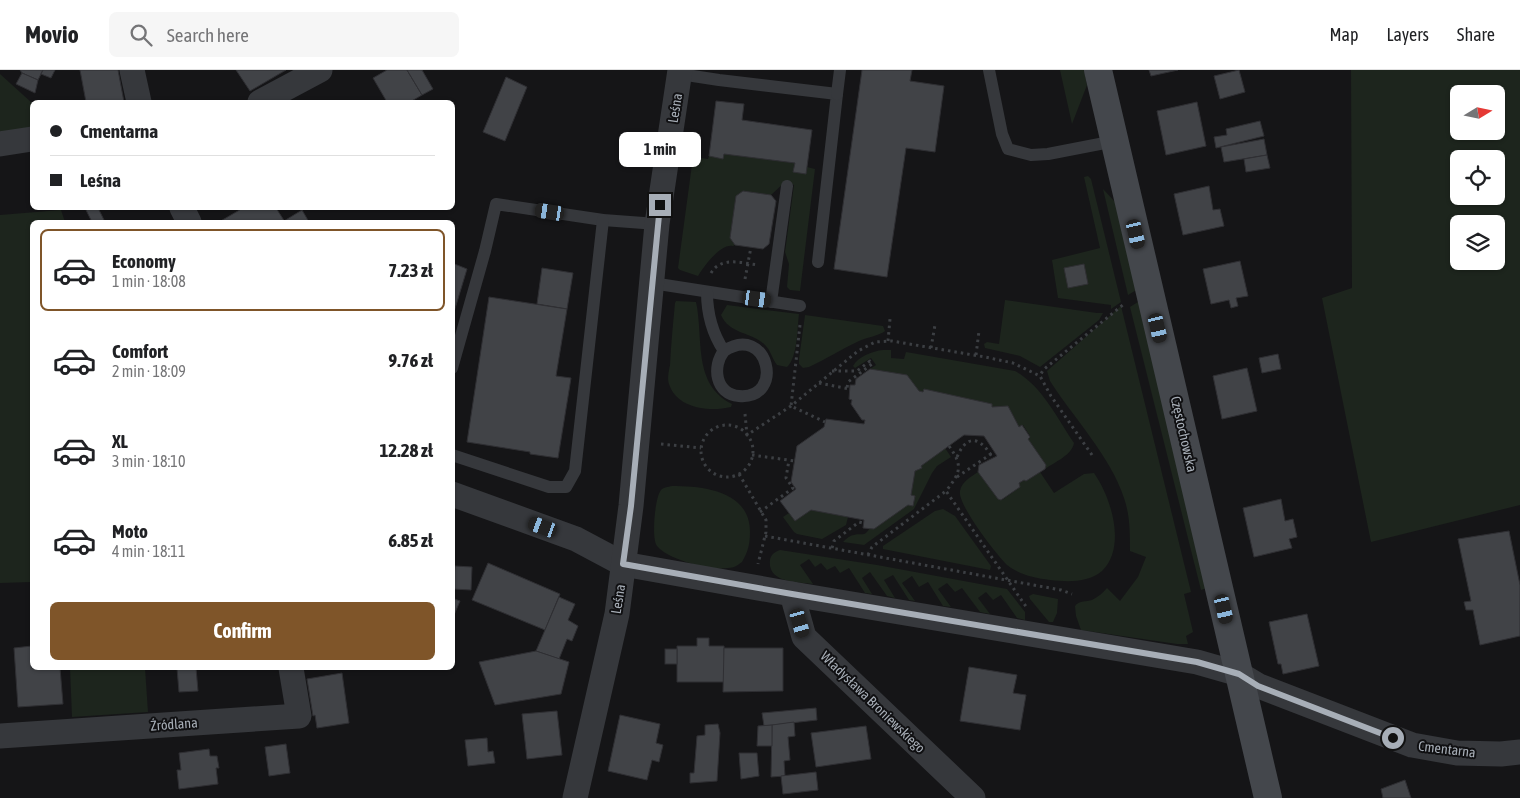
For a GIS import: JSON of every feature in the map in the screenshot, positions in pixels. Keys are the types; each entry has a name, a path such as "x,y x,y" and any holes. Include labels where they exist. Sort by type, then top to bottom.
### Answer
{"street":[{"path":"132,70 139,100"},
{"path":"264,100 320,70"},
{"name":"Częstochowska","path":"1098,70 1268,798"},
{"name":"Leśna","path":"575,798 616,614 631,506 657,224 680,72"},
{"path":"0,144 30,139"},
{"path":"455,495 576,539 623,564 1197,662 1239,674"},
{"name":"Władysława Broniewskiego","path":"792,594 804,637 973,798"},
{"name":"Źródlana","path":"0,736 299,716 291,670"},
{"name":"Cmentarna","path":"1239,674 1258,686 1412,745 1457,753 1501,754 1520,752"}],"lane":[{"path":"818,262 840,70"},
{"path":"989,70 1002,134 1008,149 1031,155 1048,154 1115,141"},
{"path":"680,72 719,80 837,94"},
{"path":"771,302 787,186"},
{"path":"455,357 485,251 496,204 604,220 657,224"},
{"path":"455,456 549,487 566,487 575,471 604,220"},
{"path":"652,283 800,306"},
{"path":"707,292 710,324 716,339 724,351"},
{"path":"734,346 749,346 760,352 765,361 767,374 763,384 754,393 737,396 727,391 719,381 716,370 724,351 734,346"}],"path":[{"path":"742,297 751,247"},
{"path":"707,292 710,276 716,266 729,261 776,268"},
{"path":"1040,376 1043,370 1130,300"},
{"path":"888,341 890,319"},
{"path":"931,348 935,324"},
{"path":"976,355 979,331"},
{"path":"791,406 799,337"},
{"path":"747,435 791,406 858,350 875,342 888,341 1013,363 1040,376 1051,396 1092,455"},
{"path":"819,383 848,388 848,382 872,364 870,361 857,371 832,371"},
{"path":"743,396 747,435"},
{"path":"791,406 825,422"},
{"path":"723,425 740,429 747,435 751,442 752,455 748,466 740,474 733,477 723,477 714,474 706,468 701,458 701,448 708,432 723,425"},
{"path":"868,555 872,547 946,491 957,477 992,453 977,441 970,440 964,444 957,458"},
{"path":"656,444 701,448"},
{"path":"949,446 959,464 957,477"},
{"path":"752,455 795,461"},
{"path":"760,512 793,488 786,478 789,460"},
{"path":"740,474 766,520 765,536 758,565"},
{"path":"946,491 1037,622 1035,635"},
{"path":"832,548 834,541 859,522 863,523"},
{"path":"765,536 1061,590 1072,594"}],"shaded area":[{"path":"1060,70 1084,70 1087,85 1072,124"},
{"path":"1351,70 1520,70 1520,505 1371,542 1322,298 1352,288"},
{"path":"0,74 30,101 30,128 0,133"},
{"path":"724,154 795,163 794,172 806,174 807,167 815,169 800,291 790,290 787,287 789,264 785,252 794,185 785,182 771,195 743,191 736,196 730,238 735,245 723,248 718,252 698,276 678,268 693,157 708,159 709,156 723,159"},
{"path":"1088,176 1091,179 1121,302 1111,309 1111,305 1058,298 1052,260 1100,248 1084,177"},
{"path":"1103,189 1116,203 1138,289 1128,295"},
{"path":"61,210 64,220 30,220 30,582 0,583 0,215"},
{"path":"1005,300 1103,313 1099,320 1040,367 1020,356 985,348 984,344 987,342 999,344"},
{"path":"1141,300 1207,588 1201,590 1130,307"},
{"path":"676,301 696,302 700,345 705,372 711,385 719,395 732,404 731,407 704,409 695,407 679,399 673,392 668,377"},
{"path":"727,305 799,314 795,350 787,367 777,365 768,349 759,340 729,326 721,315"},
{"path":"1121,306 1191,592 1184,594 1193,632 1186,636 1188,644 1081,630 1076,616 1075,606 1077,604 1094,599 1107,588 1120,601 1138,577 1146,557 1130,551 1127,511 1118,483 1101,452 1050,381 1047,371"},
{"path":"805,315 883,326 885,331 859,341 809,367 803,368 799,364 799,359"},
{"path":"883,350 891,350 891,358 904,359 906,352 1015,371 1025,377 1048,403 1074,443 1073,447 1062,458 1045,469 1046,465 1028,439 1030,436 1023,425 1019,427 1008,406 992,407 924,390 923,392 919,391 906,375 870,369 876,365 871,358 855,368 853,366 866,355"},
{"path":"945,448 951,457 937,466 932,473 914,509 864,545 843,542 851,536 864,534 869,529 874,529 908,505 913,506 915,496 911,495 915,471 922,468 921,466"},
{"path":"978,472 998,499 1002,500 1020,487 1019,483 1040,472 1054,493 1084,474 1094,473 1106,495 1114,522 1114,549 1110,561 1096,575 1077,581 1050,580 1027,576 1007,565 978,529 961,497 960,491 963,485"},
{"path":"672,486 698,487 734,499 748,518 750,532 748,548 742,562 730,568 701,566 670,556 657,546 654,535 654,518 657,501 661,490"},
{"path":"943,509 955,516 991,566 990,570 883,549 883,546 935,511"},
{"path":"811,510 848,517 846,525 822,539 797,534 783,517 789,513 795,521"},
{"path":"780,550 877,565 1007,589 1025,612 1025,620 1017,618 1001,595 993,600 986,592 978,598 990,614 980,612 962,588 955,592 947,583 938,589 951,607 943,606 928,582 919,587 912,576 902,583 915,601 909,600 893,575 884,580 895,598 887,596 870,572 862,578 872,594 865,593 849,568 840,573 835,566 827,570 821,563 815,567 809,559 800,565 813,584 785,580 773,573 770,568 771,556"},
{"path":"1033,594 1058,599 1057,613 1053,622 1049,622 1030,599 1029,596"},
{"path":"70,670 145,670 148,712 72,717"}],"building":[{"path":"20,70 43,70 38,80 22,73"},
{"path":"43,70 55,70 51,78 41,74"},
{"path":"80,70 118,70 124,100 86,100"},
{"path":"236,70 286,70 250,91"},
{"path":"387,70 407,70 422,95 413,100 386,100 373,78"},
{"path":"407,70 422,70 433,89 422,95"},
{"path":"862,70 912,70 910,81 944,86 935,152 906,148 887,277 834,269"},
{"path":"1149,70 1178,70 1151,76"},
{"path":"1239,70 1245,92 1220,99 1214,76"},
{"path":"22,73 38,80 35,93 16,84"},
{"path":"506,77 527,87 505,141 483,132"},
{"path":"716,101 744,104 742,120 812,130 806,174 793,172 795,163 724,154 723,159 709,156"},
{"path":"1197,102 1206,146 1166,155 1157,111"},
{"path":"1260,121 1264,136 1216,148 1214,137 1227,135 1226,129"},
{"path":"1264,139 1267,155 1224,162 1221,147"},
{"path":"1267,155 1270,168 1246,172 1244,159"},
{"path":"1209,186 1213,210 1220,209 1224,226 1183,235 1174,194"},
{"path":"743,191 771,195 776,201 769,244 763,249 735,245 730,238 736,196"},
{"path":"86,210 99,210 104,220 91,220"},
{"path":"240,210 277,210 284,220 222,220"},
{"path":"302,210 308,220 286,220"},
{"path":"1240,261 1248,296 1236,298 1238,306 1231,308 1229,300 1211,304 1203,269"},
{"path":"455,264 467,269 455,309"},
{"path":"1084,264 1088,284 1068,288 1064,268"},
{"path":"542,268 573,273 567,309 537,304"},
{"path":"489,297 567,309 556,376 571,378 558,458 467,442"},
{"path":"1278,354 1281,369 1262,373 1259,358"},
{"path":"1247,368 1257,411 1222,419 1213,376"},
{"path":"870,369 907,375 919,391 923,392 924,389 992,404 992,407 1008,406 1019,427 1022,425 1030,437 1028,439 1046,465 1045,469 1026,481 1024,480 1019,483 1020,487 1001,500 998,499 978,472 979,465 997,456 984,436 964,435 921,466 922,468 915,471 911,495 915,496 913,506 908,505 874,529 863,528 864,520 811,510 795,521 780,501 796,489 791,482 797,446 824,427 826,419 864,424 865,420 862,420 851,404 852,400 849,399 850,385 855,385 856,379"},
{"path":"1281,499 1285,521 1293,519 1297,537 1289,539 1292,548 1254,557 1243,508"},
{"path":"1509,531 1520,585 1520,636 1480,645 1473,610 1466,610 1464,602 1471,601 1458,539"},
{"path":"488,563 560,594 545,630 472,600"},
{"path":"455,566 472,567 471,590 455,589"},
{"path":"559,597 575,604 568,620 578,626 572,641 567,639 559,659 536,651"},
{"path":"455,599 460,601 455,613"},
{"path":"1307,614 1319,666 1283,674 1281,664 1278,664 1269,622"},
{"path":"697,638 709,638 709,646 724,646 725,682 677,682 677,646 697,646"},
{"path":"30,646 30,670 60,670 63,704 18,707 14,648"},
{"path":"724,648 783,648 783,691 723,692"},
{"path":"665,649 677,649 677,664 665,664"},
{"path":"536,651 569,662 561,694 495,705 479,662"},
{"path":"969,667 1017,675 1013,693 1026,695 1020,730 960,721"},
{"path":"177,670 196,670 198,691 179,692"},
{"path":"342,673 349,723 317,728 315,715 313,716 307,679"},
{"path":"816,708 817,720 764,726 762,713"},
{"path":"557,711 562,755 527,759 522,714"},
{"path":"620,715 660,724 656,743 663,745 659,762 652,760 647,780 608,771"},
{"path":"794,722 795,736 788,737 790,760 784,761 785,776 771,777 772,725"},
{"path":"718,724 720,733 717,781 690,783 690,773 694,773 697,736 705,735 705,725"},
{"path":"772,725 772,746 757,746 758,726"},
{"path":"866,726 871,759 816,767 811,733"},
{"path":"487,738 488,752 493,751 495,763 468,766 465,740"},
{"path":"286,744 290,773 269,776 265,747"},
{"path":"209,749 210,756 217,756 219,768 216,768 218,784 179,789 177,770 181,770 179,753"},
{"path":"739,753 757,753 759,776 741,779"},
{"path":"816,772 818,790 783,794 781,776"},
{"path":"1405,780 1411,798 1383,798 1381,789"}],"route":[{"path":"660,205 631,506 623,564 1212,665 1239,674 1258,686 1393,738"}]}
